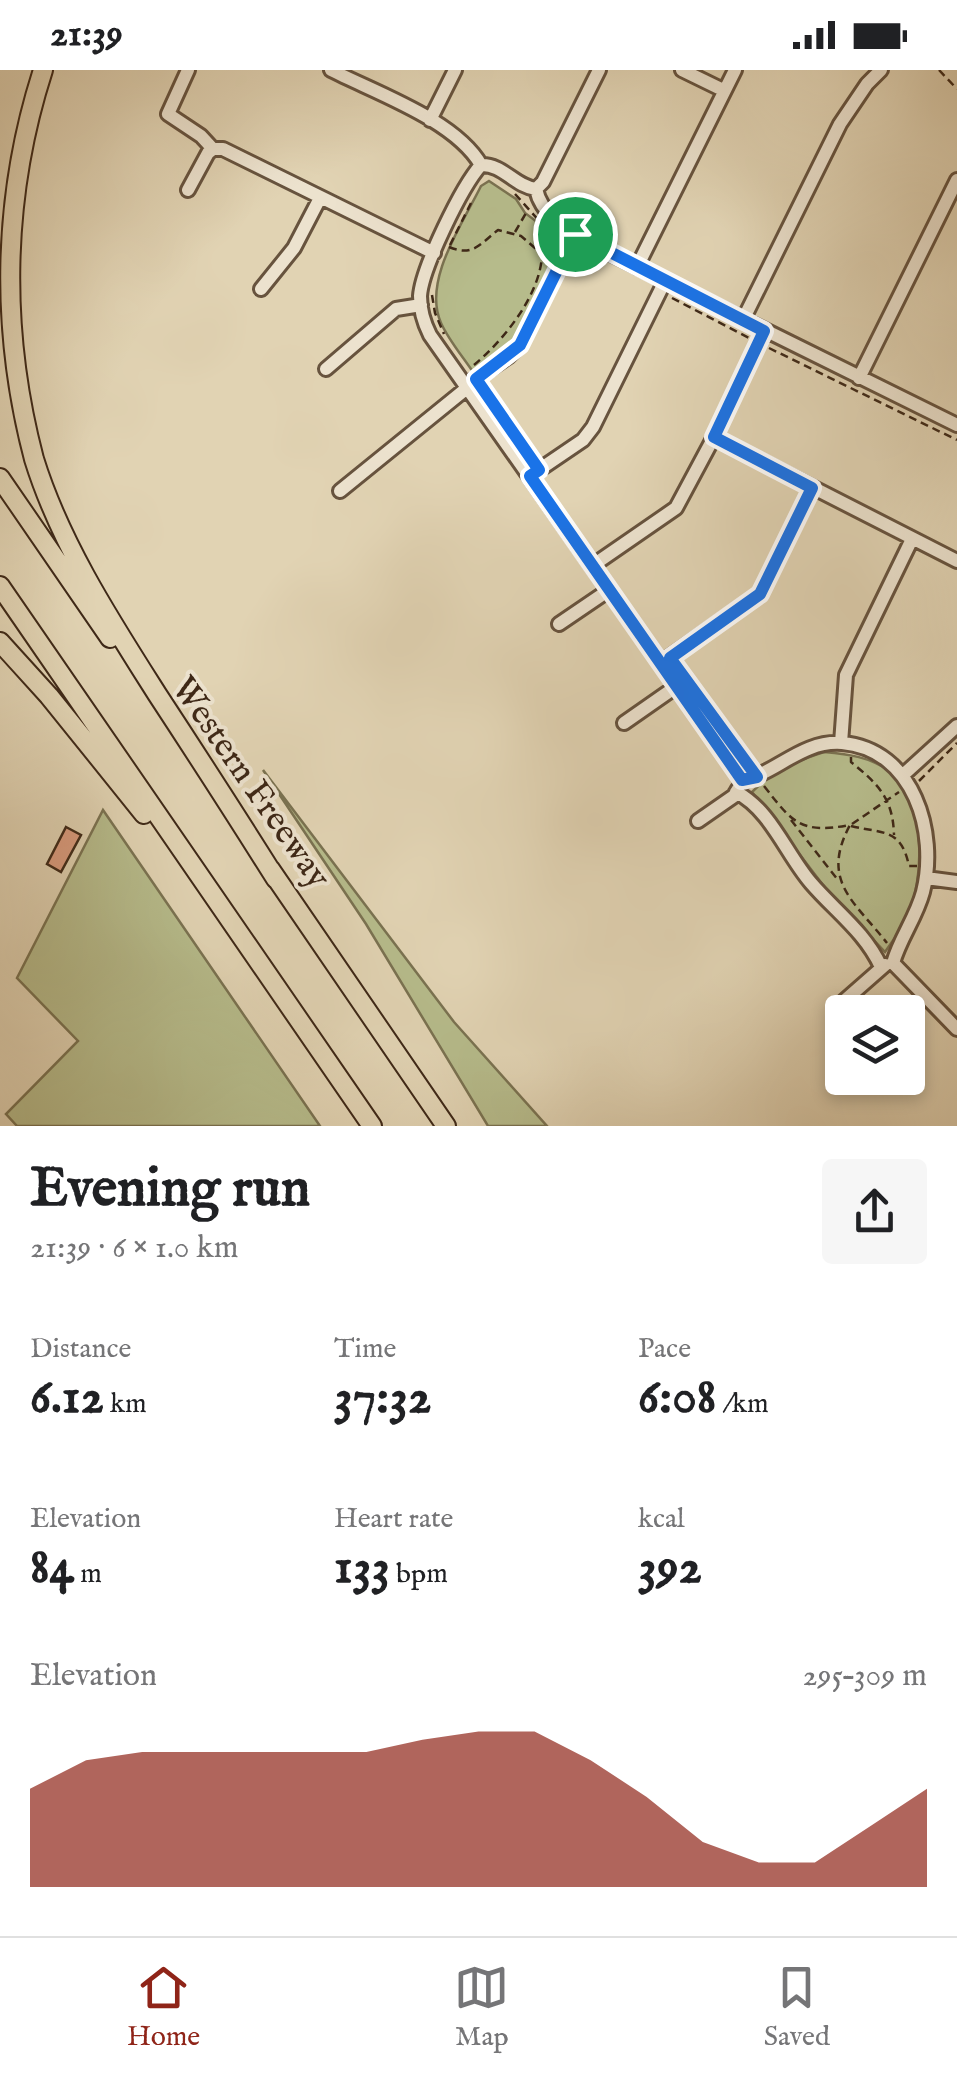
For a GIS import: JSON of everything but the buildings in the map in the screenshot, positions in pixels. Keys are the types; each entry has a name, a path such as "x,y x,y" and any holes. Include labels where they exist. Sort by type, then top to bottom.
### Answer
{"highway":[{"path":"43,70 16,172 7,270 14,373 34,458 57,517 89,581 276,879"},
{"name":"Western Freeway","path":"0,478 446,1126"},
{"path":"0,586 372,1126"},
{"path":"0,642 49,696 238,931"}],"street":[{"path":"188,70 168,114 213,149 229,151 320,198 440,247"},
{"path":"330,70 430,120 471,148 481,165"},
{"path":"430,120 455,70"},
{"path":"481,165 499,168 517,189 536,189 600,70"},
{"path":"682,70 723,90"},
{"path":"637,267 735,70"},
{"path":"743,320 840,124 866,84 881,70"},
{"path":"188,190 213,149"},
{"path":"481,165 469,181 424,276 421,306 430,335 469,381 530,476 810,882 957,1028"},
{"path":"859,378 957,180"},
{"path":"536,189 544,209 568,236 957,426"},
{"path":"261,289 294,248 320,198"},
{"path":"340,491 469,381 520,345 568,236"},
{"path":"530,476 583,440 594,427 665,281"},
{"path":"326,369 396,309 421,306"},
{"path":"592,566 676,508 764,331"},
{"path":"714,437 957,561"},
{"path":"661,663 760,594 812,488"},
{"path":"847,744 846,675 912,539"},
{"path":"559,624 608,590"},
{"path":"624,722 677,686"},
{"path":"906,781 957,726"},
{"path":"698,821 780,760 812,747 847,744 874,752 906,781 922,809 926,872 913,924 890,961 851,995"},
{"path":"926,872 957,882"}],"path":[{"path":"939,70 957,89"},
{"path":"472,201 440,247 465,252 478,248 498,230 515,233 542,254"},
{"path":"515,233 528,210"},
{"path":"497,410 469,381 522,310 538,276 542,254 568,236"},
{"path":"434,285 435,313 446,338"},
{"path":"702,702 745,783 789,818 814,830 850,825 894,835"},
{"path":"847,744 850,762 888,798 894,835 905,848 909,866 926,872"},
{"path":"838,882 839,856 850,825 906,781 919,782 957,744"},
{"path":"789,818 838,882 890,961"}],"green space":[{"path":"489,181 516,199 525,213 565,243 513,347 475,375 441,323 437,289 455,235 481,186"},
{"path":"824,752 859,757 883,767 902,785 911,802 919,842 917,884 906,919 885,952 826,889 752,792 785,768"},
{"path":"263,770 454,1022 547,1126 488,1126 366,924"},
{"path":"103,810 320,1126 17,1126 6,1114 78,1041 17,978"}],"route":[{"path":"575,234 764,331 714,437 812,488 760,594 670,658 757,777 742,780 530,476 539,470 476,379 520,345 575,234"}]}
